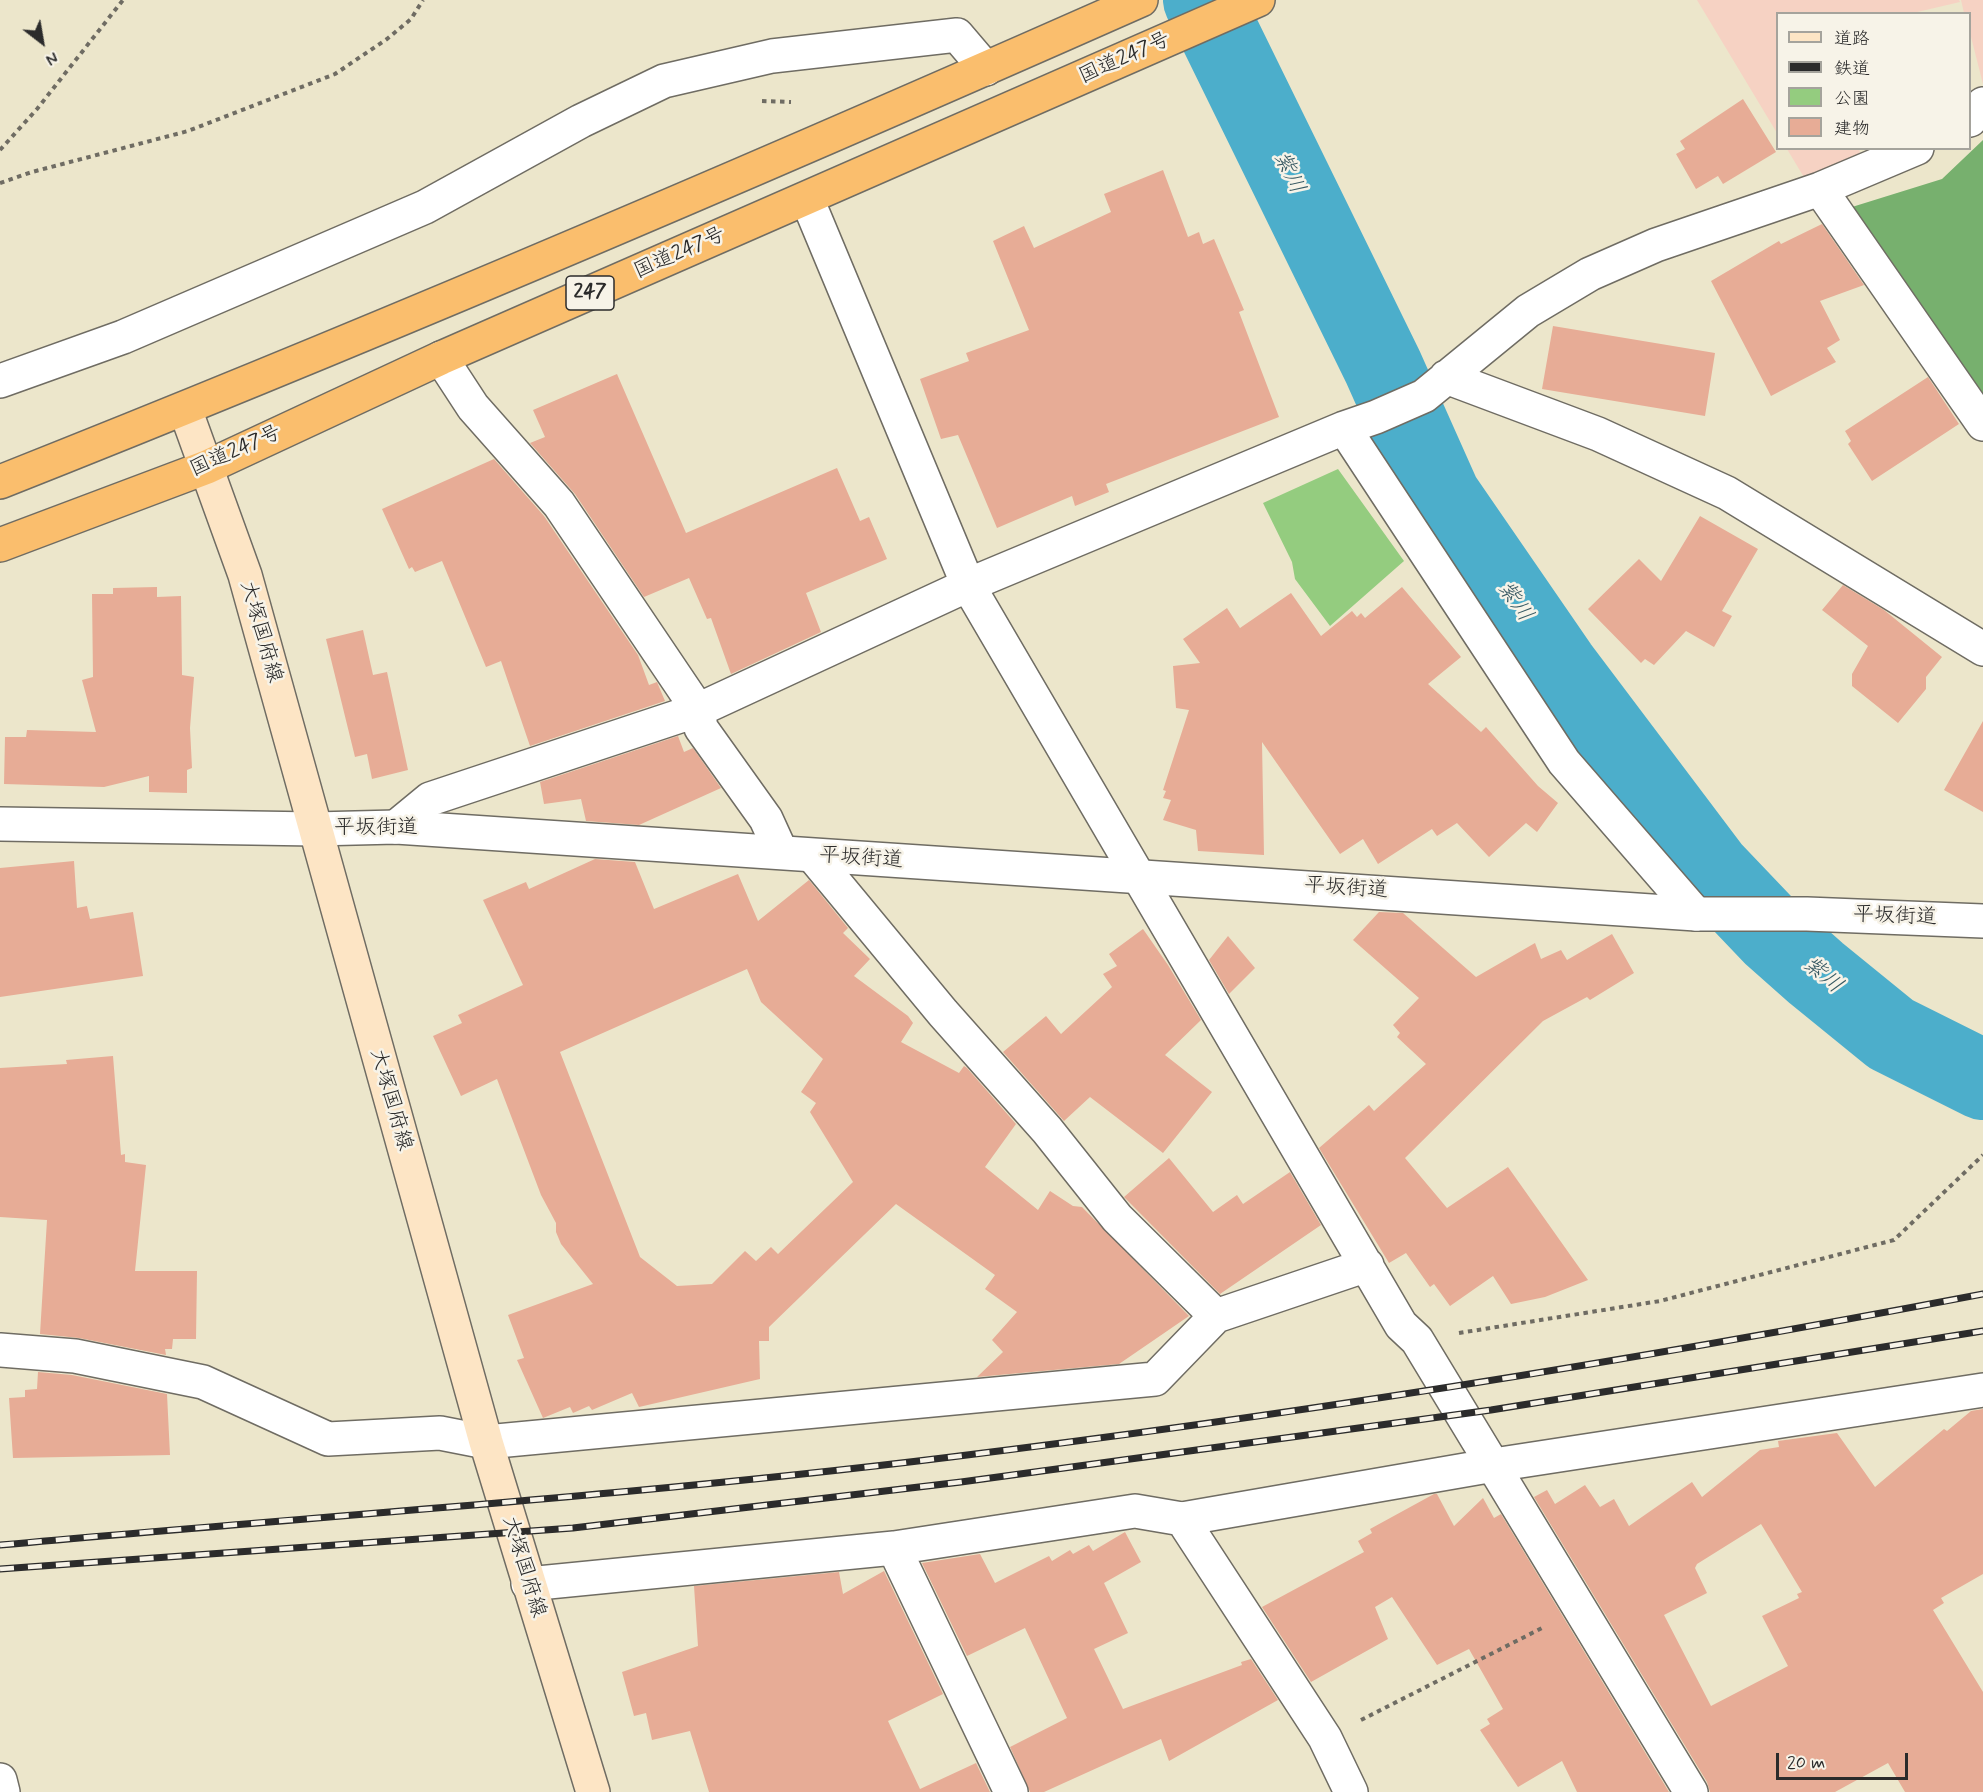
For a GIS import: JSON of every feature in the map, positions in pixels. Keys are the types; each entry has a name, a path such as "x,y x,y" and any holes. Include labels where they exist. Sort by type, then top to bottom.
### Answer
{"highway":[{"name":"247","path":"0,482 185,409 788,155 1141,0"},
{"name":"国道247号","path":"0,545 207,466 441,358 1250,4"}],"main road":[{"name":"大塚国府線","path":"185,409 245,575 486,1442 593,1792"}],"street":[{"path":"0,381 123,336 425,207 581,121 664,81 772,56 957,35 986,69"},
{"path":"1971,119 1983,104"},
{"path":"396,827 430,799 698,710 968,585 1344,428 1376,417 1436,386 1528,311 1590,274 1656,245 1820,189 1912,150"},
{"path":"1820,189 1983,424"},
{"path":"807,199 968,585 1401,1324 1417,1340 1691,1792"},
{"path":"441,358 473,407 560,504 698,710 701,728 766,819 781,852"},
{"path":"1436,386 1598,434 1727,493 1983,649"},
{"path":"1344,428 1564,762 1709,913"},
{"name":"平坂街道","path":"0,824 315,829 396,827 1709,913 1807,914 1983,921"},
{"path":"813,856 943,1013 1047,1130 1117,1218 1216,1316"},
{"path":"0,1350 75,1356 203,1382 328,1439 440,1433 486,1442 1155,1379 1216,1316 1367,1265"},
{"path":"528,1584 894,1548 1135,1511 1182,1519 1494,1465 1983,1390"},
{"path":"1182,1519 1325,1738 1351,1792"},
{"path":"894,1548 1011,1792"},
{"path":"0,1780 3,1792"}],"path":[{"path":"0,150 38,109 123,0"},
{"path":"0,183 32,172 188,131 335,74 387,39 411,19 423,0"},
{"path":"1417,1340 1660,1301 1894,1240 1983,1155"},
{"path":"1325,1738 1579,1609"}],"shaded area":[{"path":"1697,0 1959,0 1960,2 1917,12 1776,12 1776,131"},
{"path":"1961,0 1983,0 1983,84 1971,37 1971,12 1964,12"},
{"path":"1788,150 1859,150 1861,157 1805,179"}],"green space":[{"path":"1983,140 1983,394 1852,207 1942,179"},
{"path":"1338,469 1404,561 1330,626 1295,579 1292,562 1263,503"}],"building":[{"path":"1743,99 1776,152 1723,184 1718,176 1696,189 1676,154 1685,149 1680,141"},
{"path":"1163,170 1188,237 1199,232 1203,244 1214,239 1244,310 1239,312 1279,417 1106,484 1109,492 1075,506 1072,496 997,528 958,435 941,439 920,379 969,361 966,353 1029,330 993,241 1024,226 1034,248 1111,212 1104,194"},
{"path":"1822,224 1864,285 1820,301 1840,340 1827,348 1836,362 1771,396 1711,281 1779,241 1781,244"},
{"path":"1553,326 1715,353 1705,416 1542,389"},
{"path":"617,374 686,533 837,468 860,521 869,517 887,559 806,593 821,632 731,674 711,618 707,619 689,578 644,597 575,494 530,443 545,437 533,410"},
{"path":"1928,377 1959,424 1872,481 1848,444 1851,441 1845,431"},
{"path":"494,459 544,516 638,655 649,685 657,682 665,701 530,746 501,661 486,667 442,561 415,572 412,567 409,569 382,509"},
{"path":"1700,516 1758,549 1722,611 1732,616 1714,647 1686,631 1654,665 1645,659 1641,663 1588,609 1639,559 1661,581"},
{"path":"1843,585 1884,610 1942,657 1926,677 1926,689 1898,723 1852,686 1852,674 1868,646 1822,610"},
{"path":"157,587 157,597 181,596 182,675 194,677 190,728 192,768 187,770 187,793 149,792 149,776 104,787 4,784 5,737 26,737 27,730 96,732 82,680 93,677 92,594 113,594 113,588"},
{"path":"1402,587 1461,657 1428,684 1481,732 1486,727 1538,786 1558,803 1537,832 1526,823 1489,857 1457,823 1437,836 1432,829 1378,864 1363,839 1340,854 1262,742 1264,855 1198,851 1196,830 1163,820 1171,800 1163,798 1166,791 1163,790 1189,710 1176,708 1173,666 1200,663 1183,639 1227,608 1240,628 1291,593 1321,636 1352,611 1357,617 1361,613 1365,618"},
{"path":"363,630 373,675 387,672 408,770 372,779 367,754 355,757 326,639"},
{"path":"1983,721 1983,812 1944,790"},
{"path":"678,736 684,752 693,748 721,788 639,825 586,821 581,799 544,804 540,782"},
{"path":"595,859 635,862 654,909 738,874 758,921 809,880 848,928 843,933 870,959 854,976 908,1016 913,1023 901,1042 959,1073 964,1066 967,1068 1016,1124 985,1167 1038,1210 1050,1191 1073,1206 1082,1207 1189,1316 1119,1364 977,1377 1003,1352 992,1340 1017,1312 985,1289 995,1275 896,1204 769,1327 769,1341 759,1341 760,1379 639,1407 632,1393 592,1410 589,1406 573,1413 570,1407 543,1418 517,1360 524,1358 508,1315 593,1284 561,1244 556,1232 556,1223 541,1195 497,1079 461,1096 433,1036 462,1023 458,1015 523,985 483,900 526,882 529,889","holes":["747,969 761,1002 823,1059 801,1092 816,1103 810,1112 853,1182 778,1254 771,1247 756,1261 745,1251 712,1284 677,1286 640,1257 560,1052"]},
{"path":"74,861 77,908 87,906 90,919 133,912 143,976 0,997 0,868"},
{"path":"1379,912 1403,913 1476,977 1535,943 1541,959 1561,950 1567,960 1612,934 1634,973 1590,1000 1587,997 1543,1021 1405,1158 1447,1208 1508,1167 1588,1280 1545,1297 1511,1304 1493,1276 1450,1306 1434,1284 1430,1287 1406,1253 1389,1263 1319,1148 1369,1105 1374,1111 1426,1064 1397,1037 1400,1033 1393,1025 1419,998 1353,940"},
{"path":"1143,929 1201,1020 1165,1055 1212,1092 1163,1153 1090,1097 1064,1121 1003,1052 1046,1016 1061,1034 1112,987 1103,974 1117,966 1109,954"},
{"path":"1228,936 1255,968 1229,994 1209,960"},
{"path":"113,1056 121,1155 125,1154 125,1162 146,1165 135,1271 197,1271 196,1339 173,1339 172,1349 165,1349 166,1355 79,1338 40,1334 47,1220 0,1217 0,1068 67,1064 66,1060"},
{"path":"1169,1158 1213,1212 1237,1195 1243,1204 1290,1172 1321,1225 1220,1294 1124,1197"},
{"path":"38,1372 72,1375 167,1394 170,1455 13,1458 9,1398 25,1397 25,1390 37,1389"},
{"path":"1983,1409 1983,1574 1941,1598 1944,1603 1933,1610 1983,1692 1983,1792 1905,1792 1888,1763 1835,1792 1710,1792 1707,1782 1534,1497 1547,1490 1555,1504 1585,1485 1600,1507 1614,1499 1629,1526 1692,1482 1702,1497 1760,1450 1779,1447 1778,1441 1837,1433 1875,1487 1944,1429 1947,1431 1971,1411","holes":["1761,1524 1802,1592 1797,1594 1799,1598 1762,1616 1788,1666 1711,1706 1664,1615 1707,1593 1695,1568 1697,1564"]},
{"path":"1437,1494 1454,1526 1483,1498 1494,1518 1501,1514 1669,1792 1577,1792 1562,1761 1518,1787 1480,1730 1490,1724 1487,1719 1503,1709 1469,1649 1437,1665 1392,1597 1375,1607 1388,1639 1311,1682 1262,1607 1364,1552 1358,1541 1372,1533 1370,1529"},
{"path":"1125,1532 1141,1562 1104,1583 1128,1633 1094,1649 1123,1709 1242,1665 1241,1662 1251,1659 1278,1700 1169,1761 1161,1739 1044,1792 1030,1792 1010,1747 1067,1718 1025,1628 967,1656 922,1563 980,1554 995,1583 1049,1556 1052,1561 1070,1550 1073,1554 1089,1545 1093,1551"},
{"path":"884,1571 943,1694 888,1721 920,1789 976,1763 990,1792 709,1792 690,1731 652,1740 646,1713 634,1716 622,1672 698,1646 694,1586 839,1572 843,1594"}],"waterway":[{"name":"紫川","path":"1203,0 1383,367 1441,497 1558,667 1711,870 1772,934 1891,1034 1983,1080"}],"railway":[{"path":"0,1545 714,1483 1080,1441 1468,1384 1726,1341 1983,1294"},
{"path":"0,1569 573,1528 961,1482 1491,1410 1983,1331"}]}
